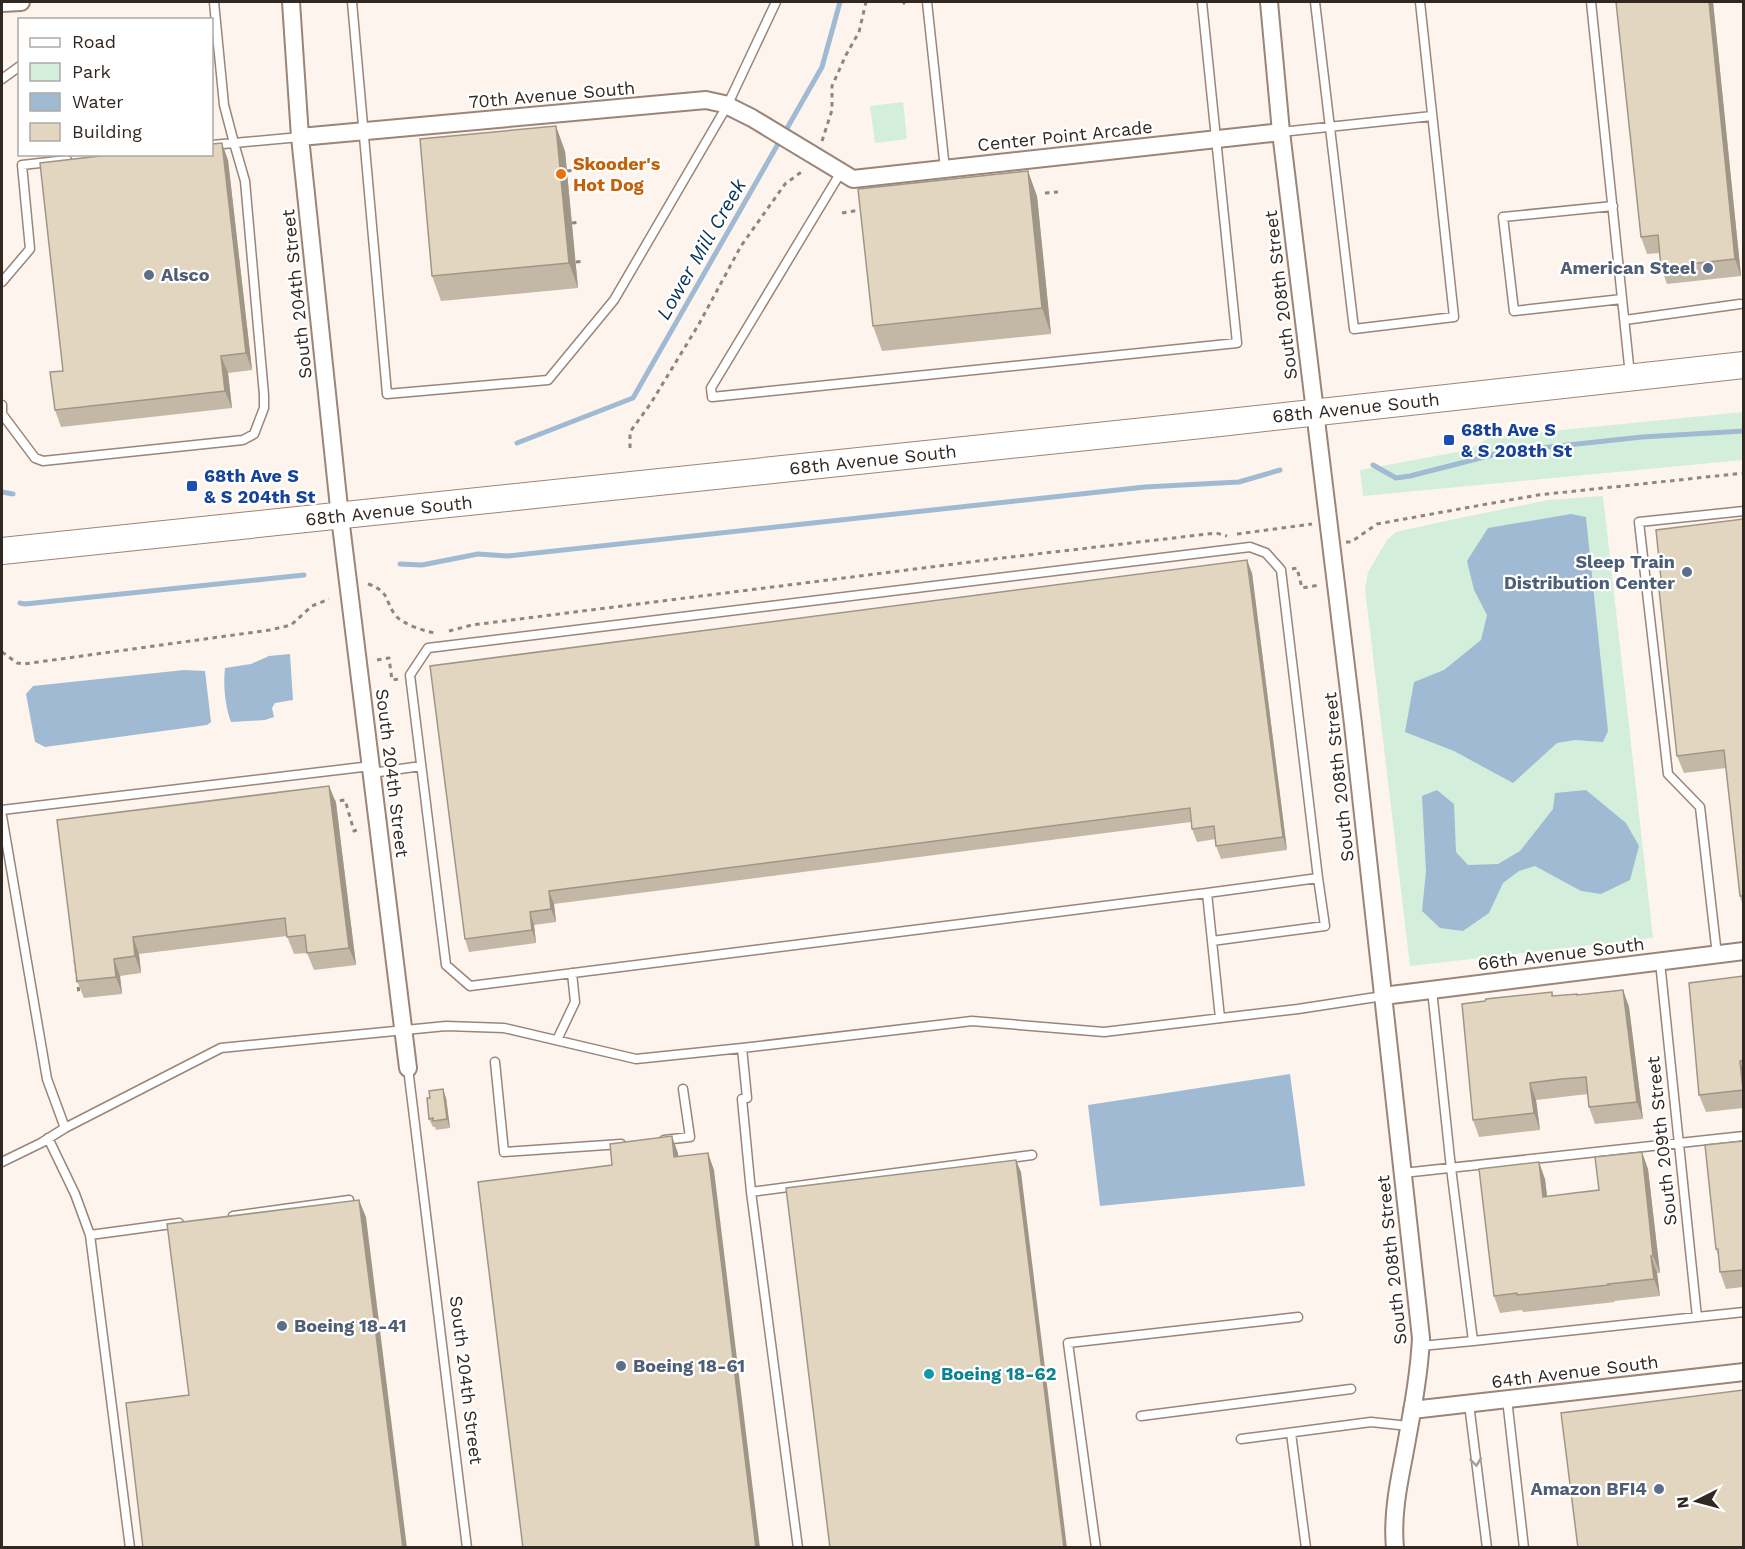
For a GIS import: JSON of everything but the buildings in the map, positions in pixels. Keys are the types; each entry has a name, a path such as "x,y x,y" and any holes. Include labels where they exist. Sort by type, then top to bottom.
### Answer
{"main road":[{"name":"68th Avenue South","path":"2,551 340,517 1743,365"}],"street":[{"path":"2,3 19,2"},
{"name":"South 204th Street","path":"291,2 300,137 340,517 408,1068"},
{"name":"South 208th Street","path":"1269,2 1281,132 1353,724 1421,1338 1419,1373 1397,1492 1394,1517 1395,1548"},
{"name":"70th Avenue South","path":"300,137 706,100 727,106 821,151 847,176"},
{"name":"Center Point Arcade","path":"847,176 945,169 1281,132"},
{"name":"66th Avenue South","path":"1383,996 1743,951"},
{"name":"64th Avenue South","path":"1410,1418 1469,1404 1743,1372"}],"lane":[{"path":"2,405 2,414 35,458 43,462 243,440 254,434 264,408 264,395 245,181 224,105 214,30 214,2"},
{"path":"352,2 387,394 548,380 610,306 727,106 776,2"},
{"path":"927,2 945,169"},
{"path":"847,176 711,388 712,397 1237,343 1202,2"},
{"path":"1315,2 1354,329 1454,317 1420,2"},
{"path":"1591,2 1631,378"},
{"path":"2,80 18,68"},
{"path":"1281,132 1432,116"},
{"name":"70th Avenue South","path":"213,145 300,137"},
{"path":"2,282 30,249 22,165 77,159"},
{"path":"1613,206 1503,218 1514,311 1622,299"},
{"path":"1625,320 1740,304"},
{"path":"1717,955 1700,807 1668,774 1639,522 1743,511"},
{"path":"1212,941 1325,926 1281,570 1266,553 1250,547 428,648 410,675 446,965 470,986 1318,878"},
{"path":"2,810 371,769 421,766"},
{"path":"2,816 47,1079 65,1128"},
{"path":"1207,893 1220,1018"},
{"name":"South 209th Street","path":"1660,962 1697,1317"},
{"path":"557,1040 575,1002 572,973"},
{"path":"1432,990 1473,1341"},
{"path":"2,1162 221,1048 446,1026 504,1028 636,1059 972,1021 1104,1032 1298,1009 1383,996"},
{"path":"742,1048 752,1192 798,1548"},
{"path":"495,1062 504,1152 632,1143"},
{"name":"South 204th Street","path":"408,1068 467,1548"},
{"path":"656,1140 690,1137 683,1089"},
{"path":"1403,1173 1743,1136"},
{"path":"48,1138 75,1194 90,1235 130,1548"},
{"path":"752,1192 1032,1155"},
{"path":"220,1218 349,1200"},
{"path":"90,1235 184,1222"},
{"path":"1421,1346 1743,1312"},
{"path":"1096,1548 1068,1343 1298,1317"},
{"path":"1141,1416 1351,1389"},
{"path":"1507,1399 1524,1548"},
{"path":"1469,1404 1487,1548"},
{"path":"1241,1439 1410,1418"},
{"path":"1292,1433 1306,1548"}],"path":[{"path":"821,151 832,110 832,86 859,32 866,2"},
{"path":"567,171 576,170"},
{"path":"630,448 630,432 651,403 699,324 741,246 785,183 804,170"},
{"path":"1044,193 1058,192"},
{"path":"842,213 859,210"},
{"path":"572,223 581,222"},
{"path":"576,262 584,261"},
{"path":"1351,542 1377,524 1538,495 1743,473"},
{"path":"448,632 472,625 813,582 1216,533 1226,536 1312,524"},
{"path":"1281,570 1297,568 1302,588 1320,585"},
{"path":"368,584 380,588 398,618 421,630 439,633"},
{"path":"2,652 17,663 24,664 270,630 291,626 312,606 329,599"},
{"path":"377,660 389,658 392,680 410,677"},
{"path":"321,803 345,800 354,831 361,828"},
{"path":"75,960 79,994"}],"green space":[{"path":"903,102 907,139 875,143 870,106"},
{"path":"1743,412 1743,460 1363,496 1360,470 1468,450 1491,437"},
{"path":"1603,496 1653,938 1410,966 1365,589 1368,572 1387,540 1396,532 1548,500"}],"water":[{"path":"1571,514 1586,517 1608,731 1603,742 1575,740 1557,743 1513,783 1454,751 1405,732 1414,682 1444,670 1481,640 1487,615 1474,590 1467,561 1488,528"},
{"path":"290,654 293,700 275,703 272,708 274,717 265,720 231,722 225,695 225,668 251,664 269,656"},
{"path":"184,670 205,671 211,722 207,725 45,747 35,742 26,694 33,686"},
{"path":"1437,790 1454,804 1456,852 1468,865 1498,864 1520,851 1553,809 1555,793 1586,790 1626,823 1639,846 1630,880 1601,894 1581,891 1535,866 1519,871 1503,883 1489,913 1463,931 1440,928 1422,911 1426,871 1422,796"},
{"path":"1290,1074 1305,1186 1100,1206 1088,1105"}],"waterway":[{"name":"Lower Mill Creek","path":"517,443 633,398 822,67 840,2"},
{"path":"1373,465 1396,478 1504,452 1642,437 1744,431"},
{"path":"400,564 422,565 478,554 507,556 1145,487 1239,482 1280,470"},
{"name":"Lower Mill Creek","path":"2,492 13,494"},
{"path":"20,603 304,575"}],"place":[{"name":"Skooder's Hot Dog","path":"561,174"},
{"name":"American Steel","path":"1708,268"},
{"name":"Alsco","path":"149,275"},
{"name":"68th Ave S & S 208th St","path":"1449,440"},
{"name":"68th Ave S & S 204th St","path":"192,486"},
{"name":"Sleep Train Distribution Center","path":"1687,572"},
{"name":"Boeing 18-41","path":"282,1326"},
{"name":"Boeing 18-61","path":"621,1366"},
{"name":"Boeing 18-62","path":"929,1374"},
{"name":"Amazon BFI4","path":"1659,1489"}]}
